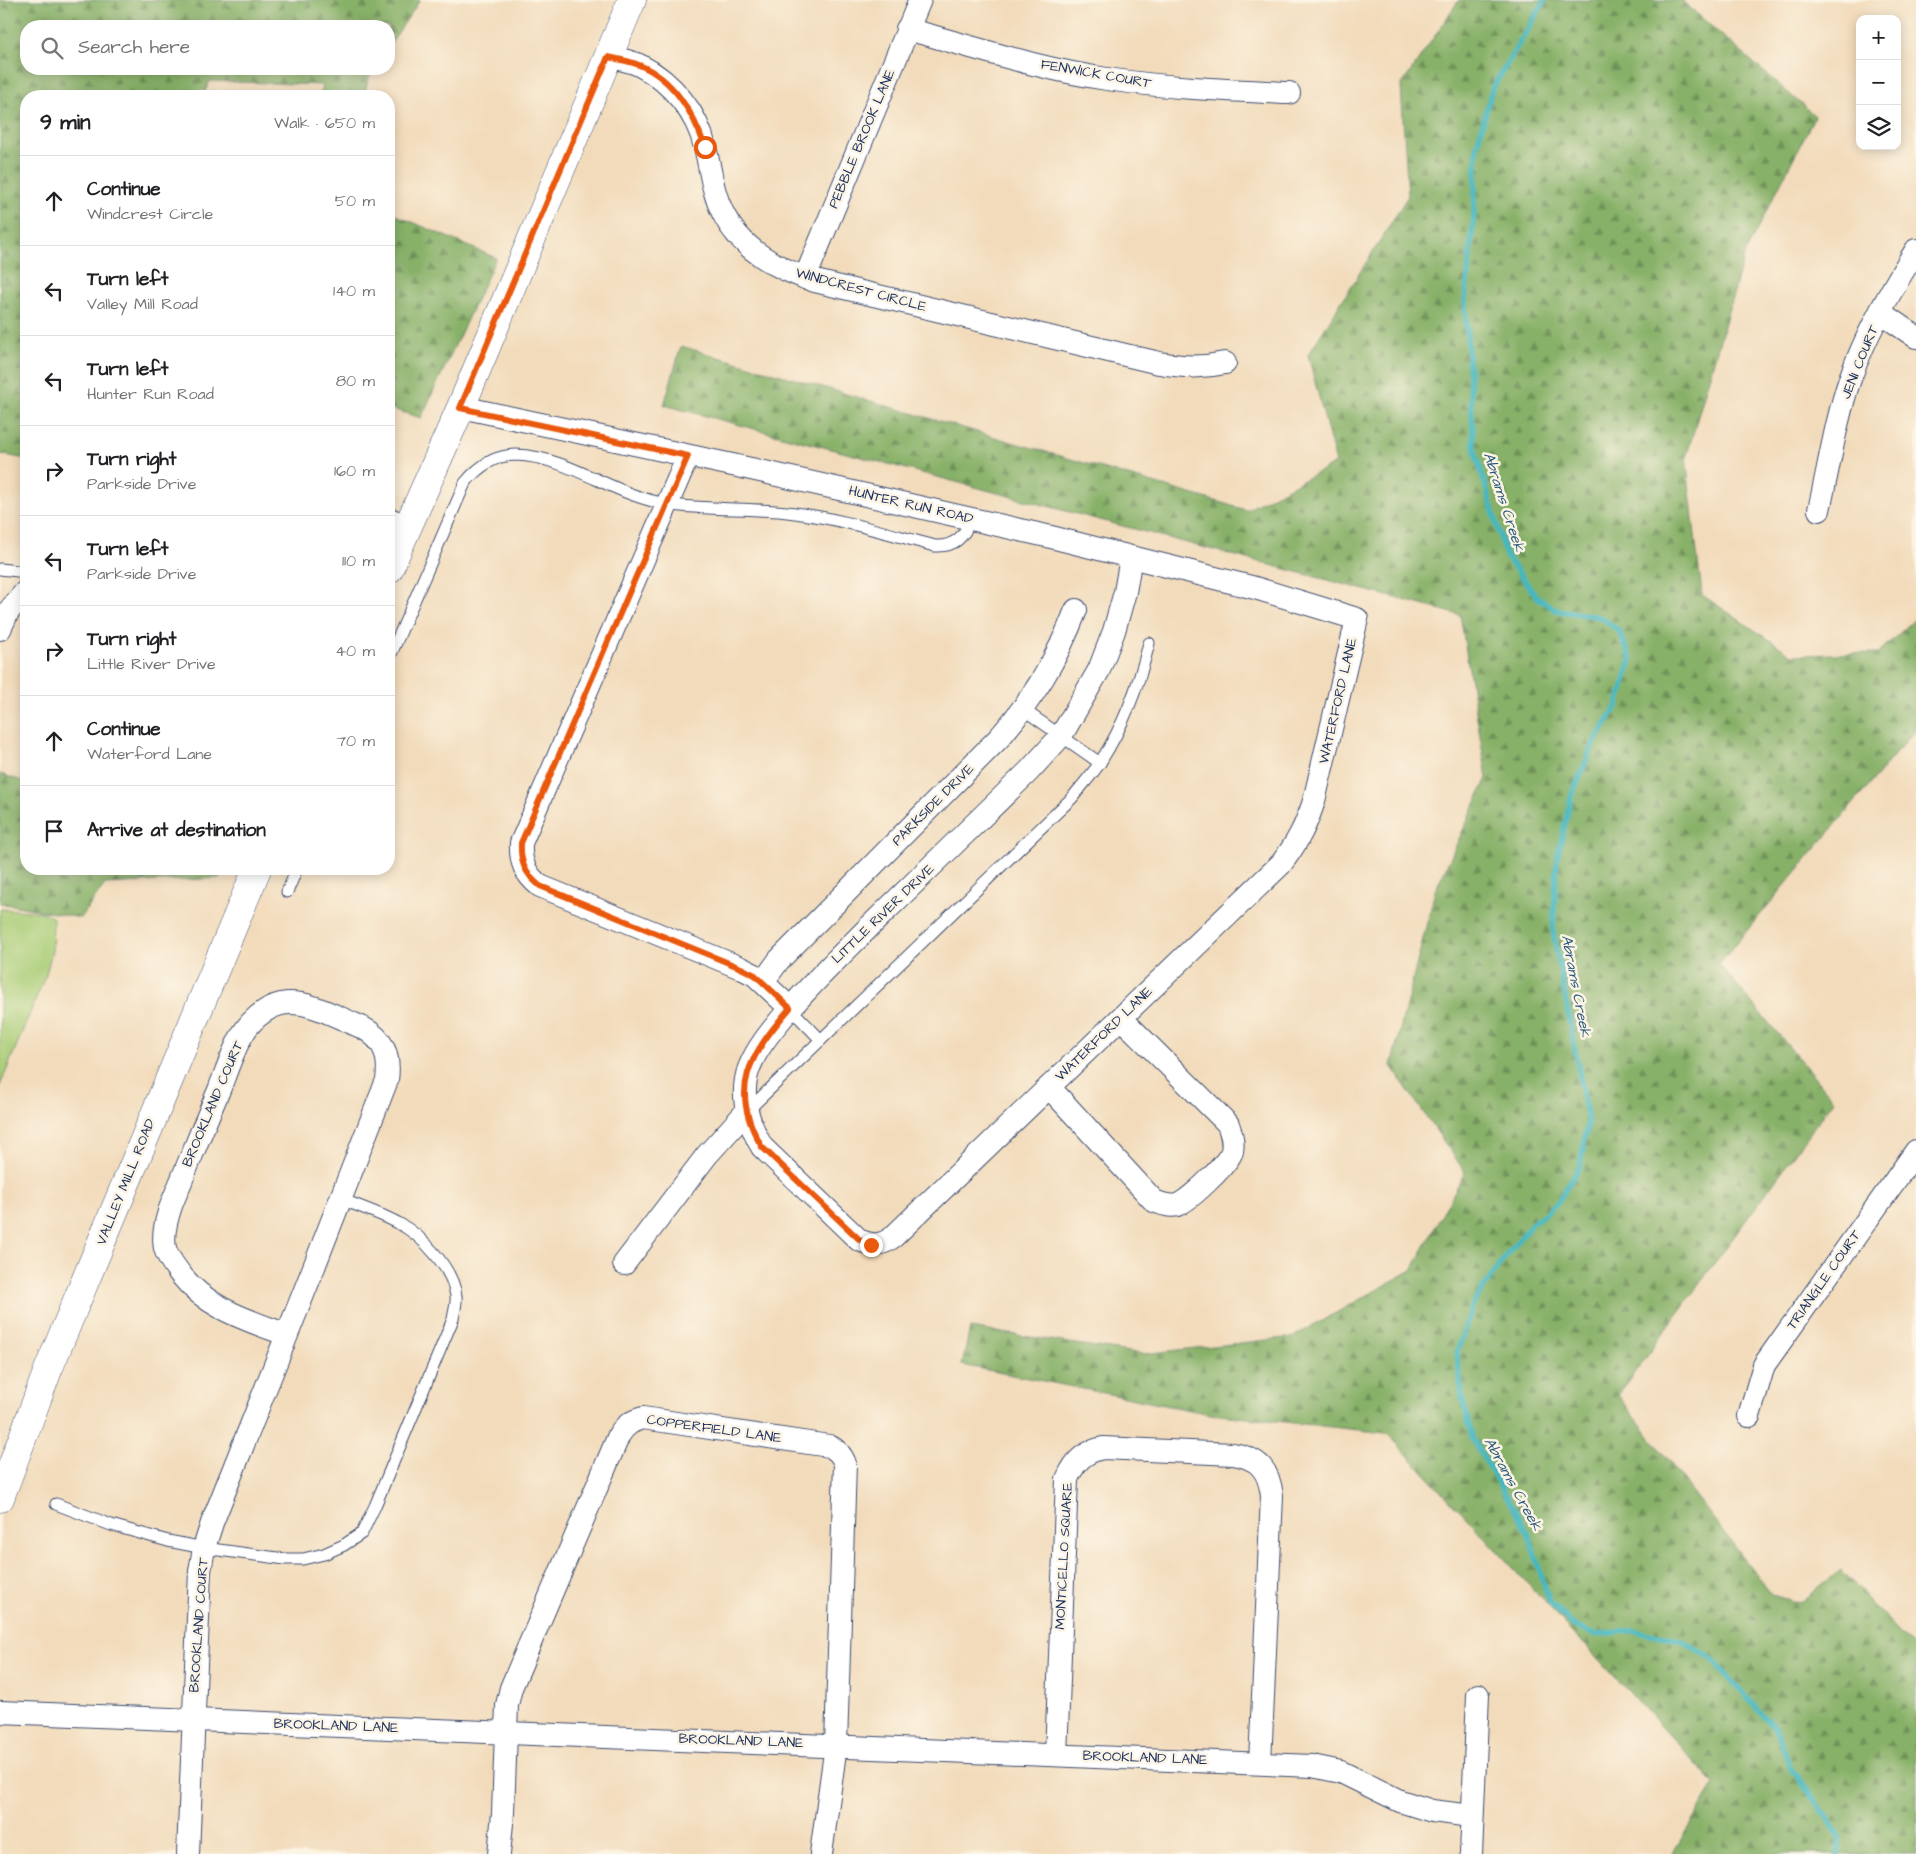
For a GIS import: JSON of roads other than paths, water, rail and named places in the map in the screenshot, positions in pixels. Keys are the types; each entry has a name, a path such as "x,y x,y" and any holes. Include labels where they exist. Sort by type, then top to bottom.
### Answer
{"street":[{"path":"395,538 398,522 460,408 632,0"},
{"name":"PEBBLE BROOK LANE","path":"805,278 920,0"},
{"name":"FENWICK COURT","path":"907,29 1045,66 1106,79 1166,86 1289,93"},
{"name":"WINDCREST CIRCLE","path":"608,57 640,65 656,74 674,90 688,108 699,129 705,147 714,193 724,215 737,234 754,251 773,264 805,278 1159,363 1186,368 1226,363"},
{"name":"JENI COURT","path":"1819,510 1851,376 1881,313 1916,250"},
{"path":"1881,313 1916,336"},
{"name":"HUNTER RUN ROAD","path":"460,408 688,456 970,519 1272,592 1357,619"},
{"path":"688,456 521,843 520,856 524,869 532,880 540,886 741,968 763,982 790,1008"},
{"name":"LITTLE RIVER DRIVE","path":"746,1112 744,1092 748,1069 756,1052 790,1008 815,980 1029,771 1061,736 1099,670 1114,631 1125,592 1131,557"},
{"path":"0,629 8,612 20,598"},
{"name":"PARKSIDE DRIVE","path":"763,982 779,960 999,738 1024,710 1045,678 1063,645 1076,610"},
{"name":"WATERFORD LANE","path":"746,1112 752,1130 762,1147 860,1240 871,1245 883,1244 893,1237 1281,864 1306,825 1314,801 1357,619"},
{"name":"VALLEY MILL ROAD","path":"0,1498 56,1352 255,875"},
{"name":"BROOKLAND COURT","path":"188,1854 192,1721 200,1571 204,1548 212,1523 342,1199 387,1080 389,1065 384,1049 376,1037 364,1028 310,1007 296,1004 282,1004 264,1011 241,1036 172,1203 165,1225 165,1249 175,1267 203,1297 227,1312 287,1335"},
{"path":"1049,1087 1154,1201 1164,1205 1175,1205 1185,1201 1227,1161 1232,1150 1232,1136 1228,1124 1121,1018"},
{"path":"624,1264 707,1155 746,1112"},
{"name":"TRIANGLE COURT","path":"1749,1416 1764,1365 1916,1151"},
{"name":"COPPERFIELD LANE","path":"506,1732 507,1705 511,1688 619,1435 631,1421 642,1418 829,1446 835,1448 842,1455 845,1464 836,1745"},
{"name":"MONTICELLO SQUARE","path":"1056,1755 1067,1479 1072,1468 1082,1457 1091,1451 1113,1448 1244,1456 1256,1461 1267,1474 1272,1496 1260,1763"},
{"path":"1471,1854 1478,1695"},
{"name":"BROOKLAND LANE","path":"0,1712 1312,1766 1341,1772 1400,1801 1432,1811 1472,1816"},
{"path":"499,1854 503,1813 506,1732"},
{"path":"821,1854 836,1745"}],"lane":[{"path":"395,645 465,483 475,471 488,462 503,456 516,455 543,459 646,500 668,505 794,512 830,519 935,546 946,546 959,540 967,529 970,519"},
{"path":"0,569 20,571"},
{"path":"746,1112 1072,798 1100,763 1129,709 1142,673 1149,643"},
{"path":"1024,710 1100,763"},
{"path":"286,892 294,875"},
{"path":"790,1008 821,1040"},
{"path":"56,1504 111,1524 168,1540 204,1548 285,1560 303,1559 331,1551 344,1545 362,1532 375,1506 453,1319 456,1297 451,1278 438,1258 416,1235 399,1223 342,1199"}],"waterway":[{"name":"Abrams Creek","path":"1545,0 1492,89 1477,145 1474,214 1465,303 1474,447 1506,556 1537,597 1556,610 1600,617 1619,631 1631,659 1618,704 1593,745 1571,797 1557,859 1553,931 1588,1120 1580,1166 1557,1203 1531,1225 1505,1257 1474,1302 1457,1352 1462,1397 1473,1440 1528,1533 1550,1603 1573,1625 1595,1635 1635,1630 1683,1641 1710,1658 1775,1728 1791,1769 1824,1811 1840,1840 1838,1854"}]}
